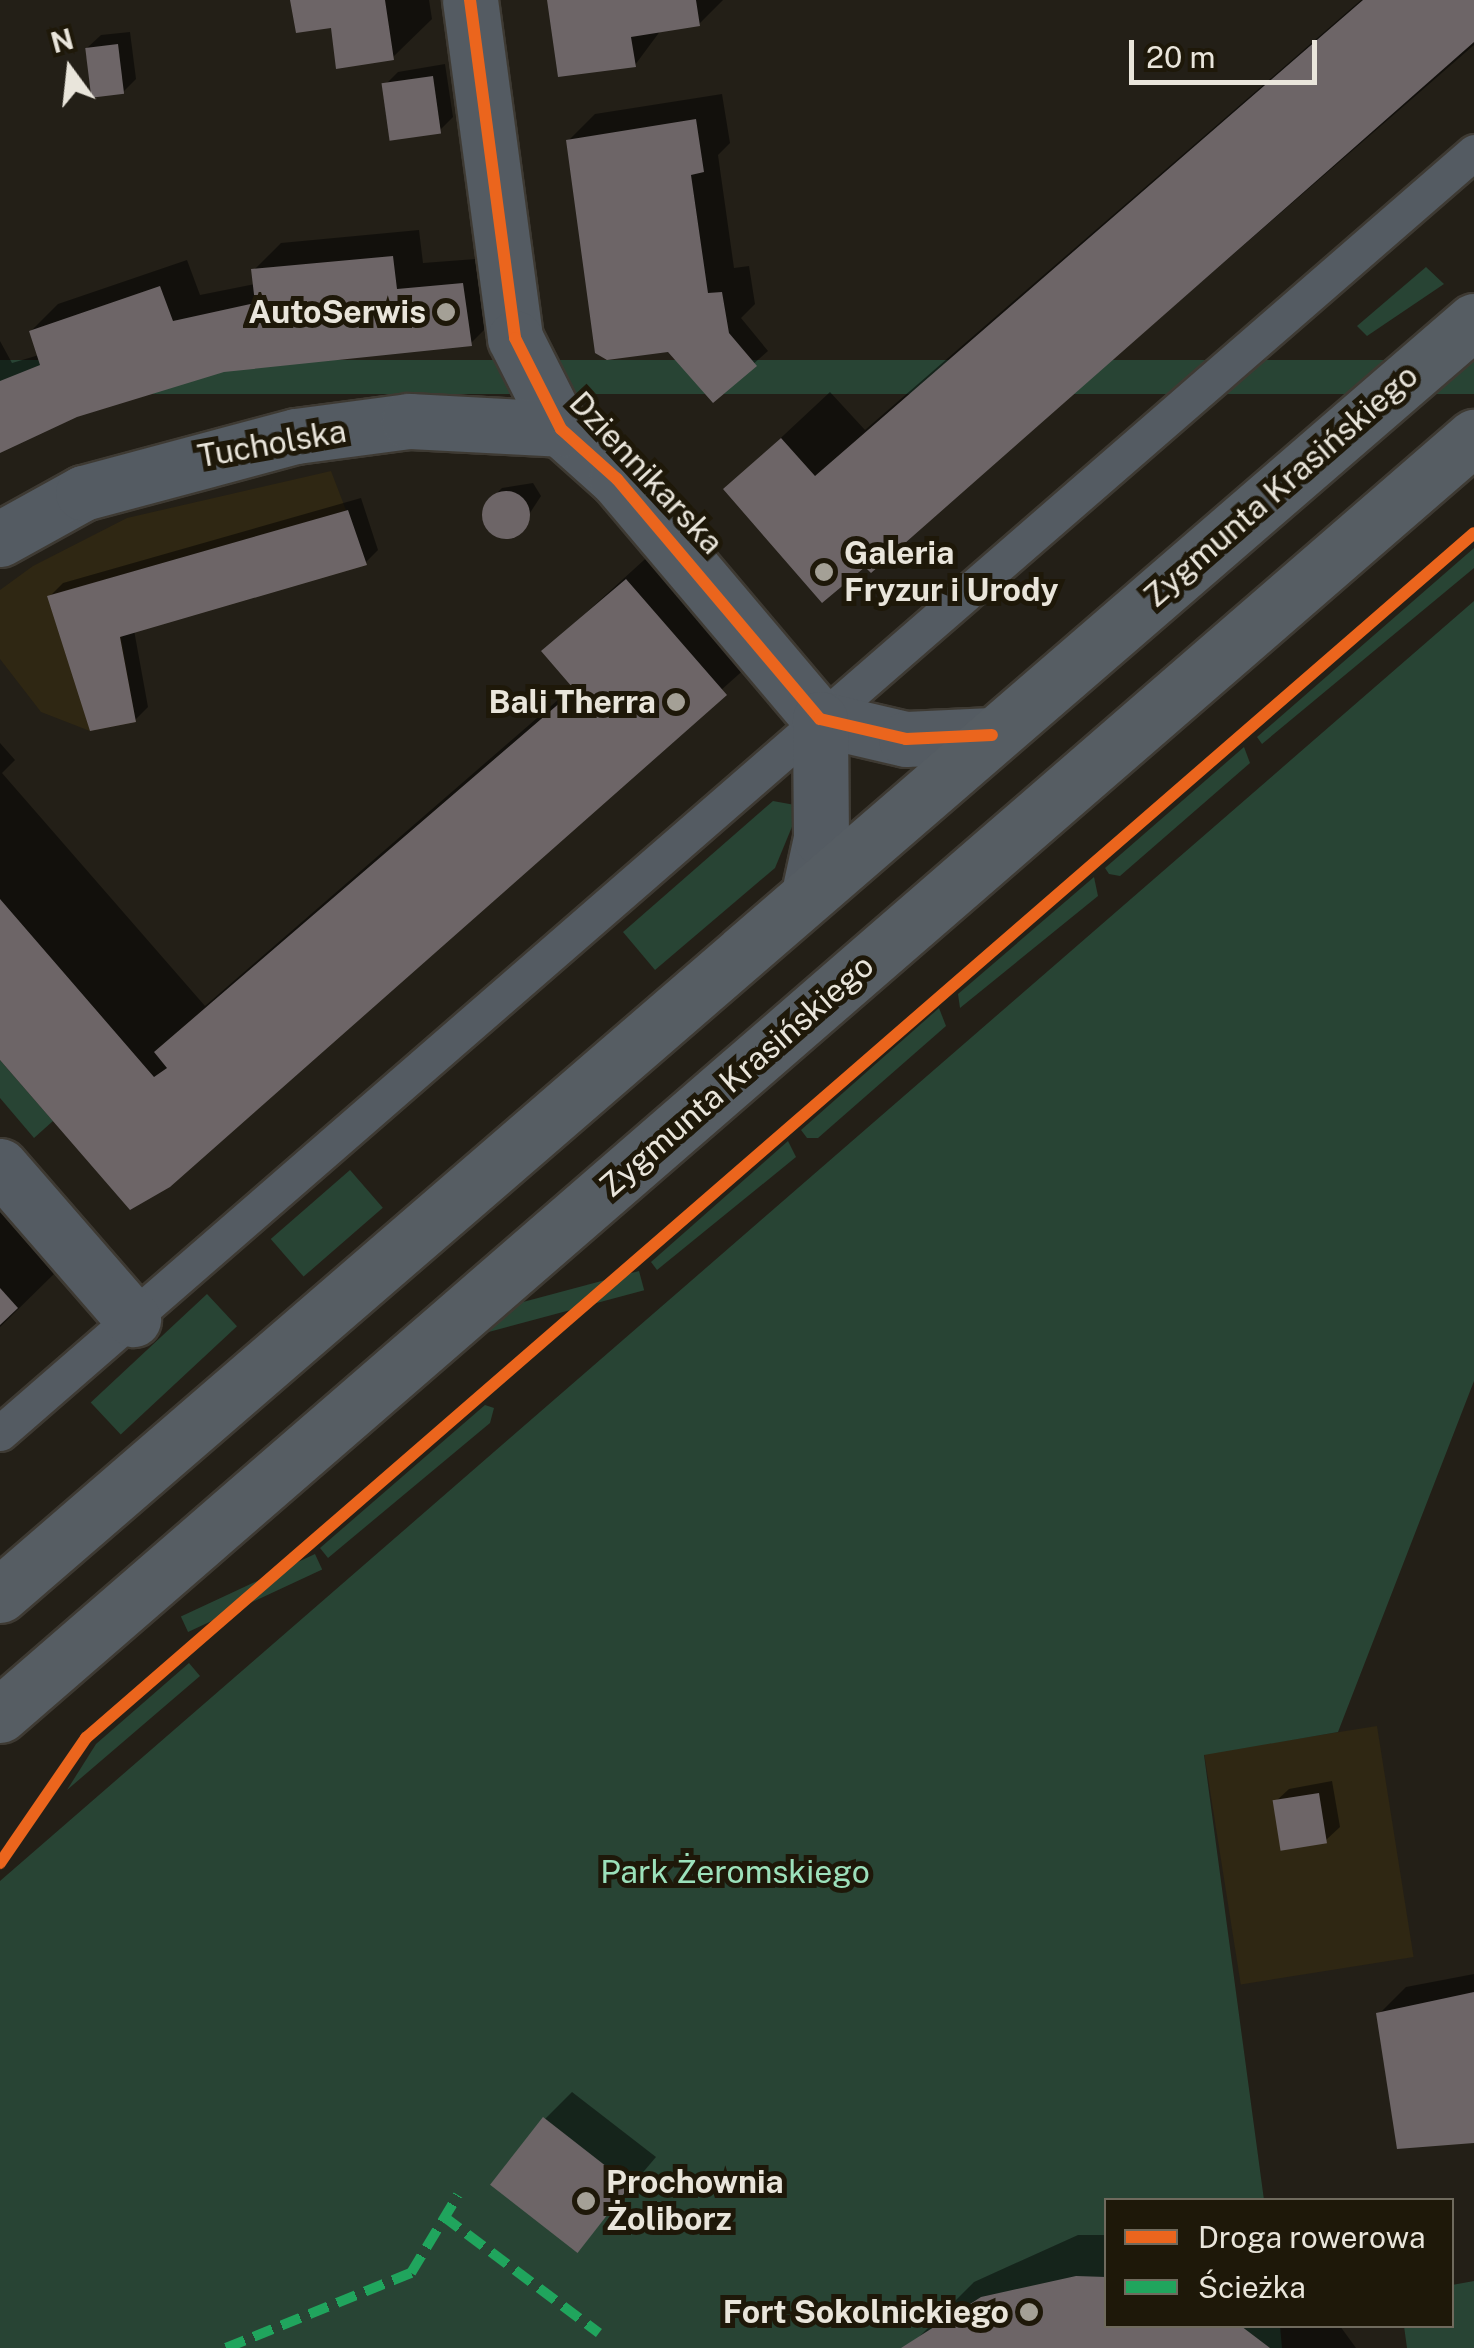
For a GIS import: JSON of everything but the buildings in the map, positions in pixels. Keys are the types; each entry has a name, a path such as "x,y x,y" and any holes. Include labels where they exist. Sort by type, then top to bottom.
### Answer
{"main road":[{"name":"Zygmunta Krasińskiego","path":"0,1595 1474,321"},
{"name":"Zygmunta Krasińskiego","path":"0,1715 1474,437"}],"street":[{"name":"Dziennikarska","path":"470,0 515,338 561,429 656,522 820,720"},
{"name":"Tucholska","path":"0,539 83,493 296,436 410,421 561,429"},
{"path":"809,893 821,838 820,720 906,738 992,735"},
{"path":"0,1166 133,1318"}],"lane":[{"path":"0,1433 1474,152"}],"shaded area":[{"path":"331,471 367,565 121,636 136,722 90,731 41,712 0,659 0,590 33,566 127,518"},
{"path":"1377,1726 1414,1957 1241,1984 1204,1753"}],"green space":[{"path":"1426,267 1444,284 1367,336 1357,326"},
{"path":"0,360 1474,360 1474,394 0,394"},
{"path":"1474,548 1474,568 1262,744 1257,737"},
{"name":"Park Żeromskiego","path":"1474,601 1474,1381 1338,1732 1204,1755 1264,2198 1104,2198 1104,2328 1280,2328 1282,2348 0,2348 0,1881"},
{"path":"1244,747 1250,763 1120,876 1109,874 1105,868"},
{"path":"773,801 795,805 796,817 775,868 655,970 623,932"},
{"path":"1094,877 1098,896 960,1008 958,994"},
{"path":"939,1008 946,1026 818,1138 807,1138 801,1130"},
{"path":"0,1060 53,1121 34,1138 0,1098"},
{"path":"788,1141 796,1157 657,1270 651,1262"},
{"path":"350,1170 383,1208 304,1277 271,1239"},
{"path":"639,1271 644,1290 465,1338 460,1319"},
{"path":"207,1294 237,1326 121,1435 91,1402"},
{"path":"485,1405 494,1408 490,1423 328,1558 320,1548"},
{"path":"315,1554 322,1569 188,1632 181,1617"},
{"path":"189,1663 200,1676 67,1790 96,1744"},
{"path":"1474,2281 1474,2348 1407,2348 1404,2328 1454,2328 1454,2285"}],"marked path":[{"path":"226,2348 411,2273 458,2195"},
{"path":"443,2216 599,2333"}],"cycle path":[{"path":"470,0 515,338 561,429 617,479 820,719 906,739 992,735"},
{"path":"0,1863 86,1738 1474,533"}],"place":[{"name":"AutoSerwis","path":"446,312"},
{"name":"Galeria Fryzur i Urody","path":"824,572"},
{"name":"Bali Therra","path":"676,702"},
{"name":"Prochownia Żoliborz","path":"586,2201"},
{"name":"Fort Sokolnickiego","path":"1029,2312"}]}
